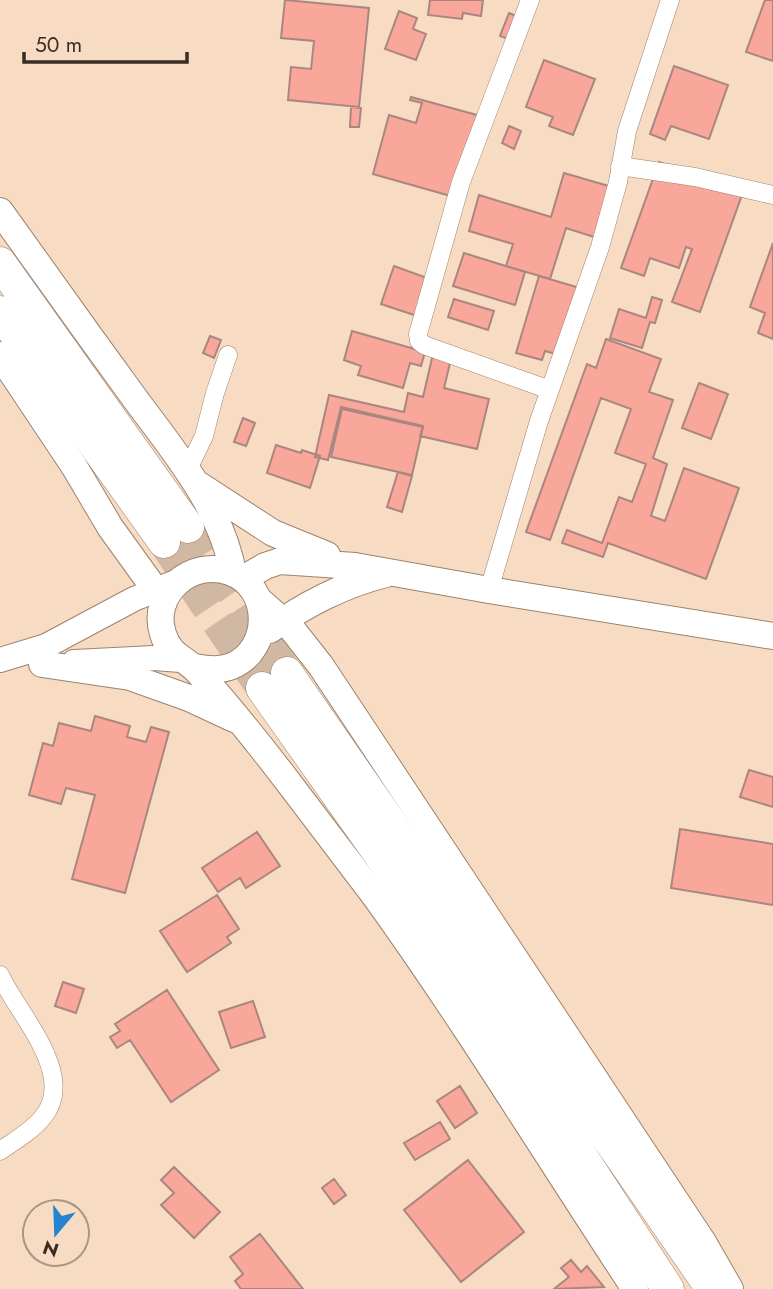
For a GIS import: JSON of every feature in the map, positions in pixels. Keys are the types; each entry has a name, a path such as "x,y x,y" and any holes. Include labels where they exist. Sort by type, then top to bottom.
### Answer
{"highway":[{"path":"0,263 176,534 0,312"},
{"path":"668,1289 274,681 712,1289"}],"main road":[{"path":"0,211 190,477 218,520 238,576 259,600 283,620 321,666 704,1242 730,1289"},
{"path":"0,355 74,466 110,527 159,596 163,634 173,652 188,663 244,723 384,911 501,1082 635,1289"},
{"path":"190,477 273,533 355,566"},
{"path":"0,660 53,643 159,596 192,572 219,569 238,576 280,561 355,566 773,636"},
{"path":"258,639 283,620 340,589 394,572"},
{"path":"0,669 153,658 213,670 232,666 248,655 258,639 262,627 259,600"},
{"path":"42,664 130,677 189,698 244,723"}],"street":[{"path":"530,0 461,182 418,334 419,341 429,347 550,390"},
{"path":"489,590 550,390 600,247 618,182 627,131 670,0"},
{"path":"620,166 695,177 773,195"},
{"path":"190,477 228,355"},
{"path":"0,975 43,1046 52,1074 53,1096 44,1116 0,1151"}],"building":[{"path":"285,0 369,8 359,107 288,100 291,67 311,69 314,41 281,38"},
{"path":"430,0 483,0 481,16 463,13 462,19 428,15"},
{"path":"765,0 773,0 773,61 746,52"},
{"path":"399,11 417,18 413,29 426,34 416,60 385,49"},
{"path":"509,13 523,19 514,41 500,36"},
{"path":"544,60 595,79 573,135 549,126 553,117 526,107"},
{"path":"674,66 728,85 709,139 671,126 665,140 650,134"},
{"path":"411,97 477,115 454,197 373,174 389,115 416,123 422,103 410,100"},
{"path":"351,107 361,108 359,127 350,127"},
{"path":"509,126 521,131 514,149 502,143"},
{"path":"659,162 743,192 700,312 672,302 692,249 686,247 679,268 650,258 644,276 621,268"},
{"path":"564,173 612,187 597,238 566,228 550,279 506,266 513,244 469,231 479,195 551,217"},
{"path":"773,243 773,339 758,333 765,313 750,307"},
{"path":"464,253 525,272 515,305 453,286"},
{"path":"394,266 430,279 417,316 381,304"},
{"path":"539,276 590,291 570,358 545,351 542,360 516,353"},
{"path":"652,297 662,300 655,323 650,322 642,348 610,338 619,309 646,318"},
{"path":"454,299 494,311 488,330 448,317"},
{"path":"352,331 425,352 421,366 410,363 403,388 358,375 361,366 344,360"},
{"path":"210,336 221,340 214,358 203,353"},
{"path":"606,339 661,359 649,392 673,400 653,458 667,464 651,516 665,521 684,468 739,488 706,579 608,543 603,557 562,543 567,530 602,543 619,497 632,502 646,464 615,453 631,409 601,398 550,540 526,532 587,364 596,368"},
{"path":"433,354 450,363 444,388 489,399 477,449 420,436 423,426 341,407 328,460 315,457 329,395 404,412 408,393 423,397"},
{"path":"699,383 728,394 711,439 682,428"},
{"path":"342,409 423,427 412,475 331,457"},
{"path":"243,418 255,423 246,446 234,442"},
{"path":"276,445 320,456 310,488 267,473"},
{"path":"398,472 412,476 402,512 387,507"},
{"path":"95,716 130,726 127,737 146,742 151,727 169,732 125,893 72,879 95,795 66,788 61,804 29,795 43,743 53,746 59,723 91,731"},
{"path":"749,770 773,777 773,807 740,797"},
{"path":"680,829 773,844 773,905 671,888"},
{"path":"257,832 280,866 246,888 240,878 218,892 202,868"},
{"path":"217,895 239,929 227,937 231,943 187,972 160,931"},
{"path":"63,982 84,989 76,1013 55,1006"},
{"path":"167,990 219,1070 171,1102 130,1040 117,1048 110,1037 120,1031 115,1024"},
{"path":"253,1001 265,1037 231,1048 219,1012"},
{"path":"460,1086 477,1113 455,1128 437,1101"},
{"path":"440,1122 450,1139 415,1160 404,1143"},
{"path":"468,1160 524,1232 461,1282 404,1210"},
{"path":"174,1167 220,1212 194,1238 161,1205 174,1193 161,1180"},
{"path":"334,1179 346,1195 334,1204 322,1188"},
{"path":"260,1234 303,1289 241,1289 235,1281 243,1274 230,1257"},
{"path":"571,1260 581,1272 587,1266 604,1287 554,1289 569,1277 561,1268"}],"tunnel":[{"path":"188,527 287,673"},
{"path":"164,542 262,688"}]}
